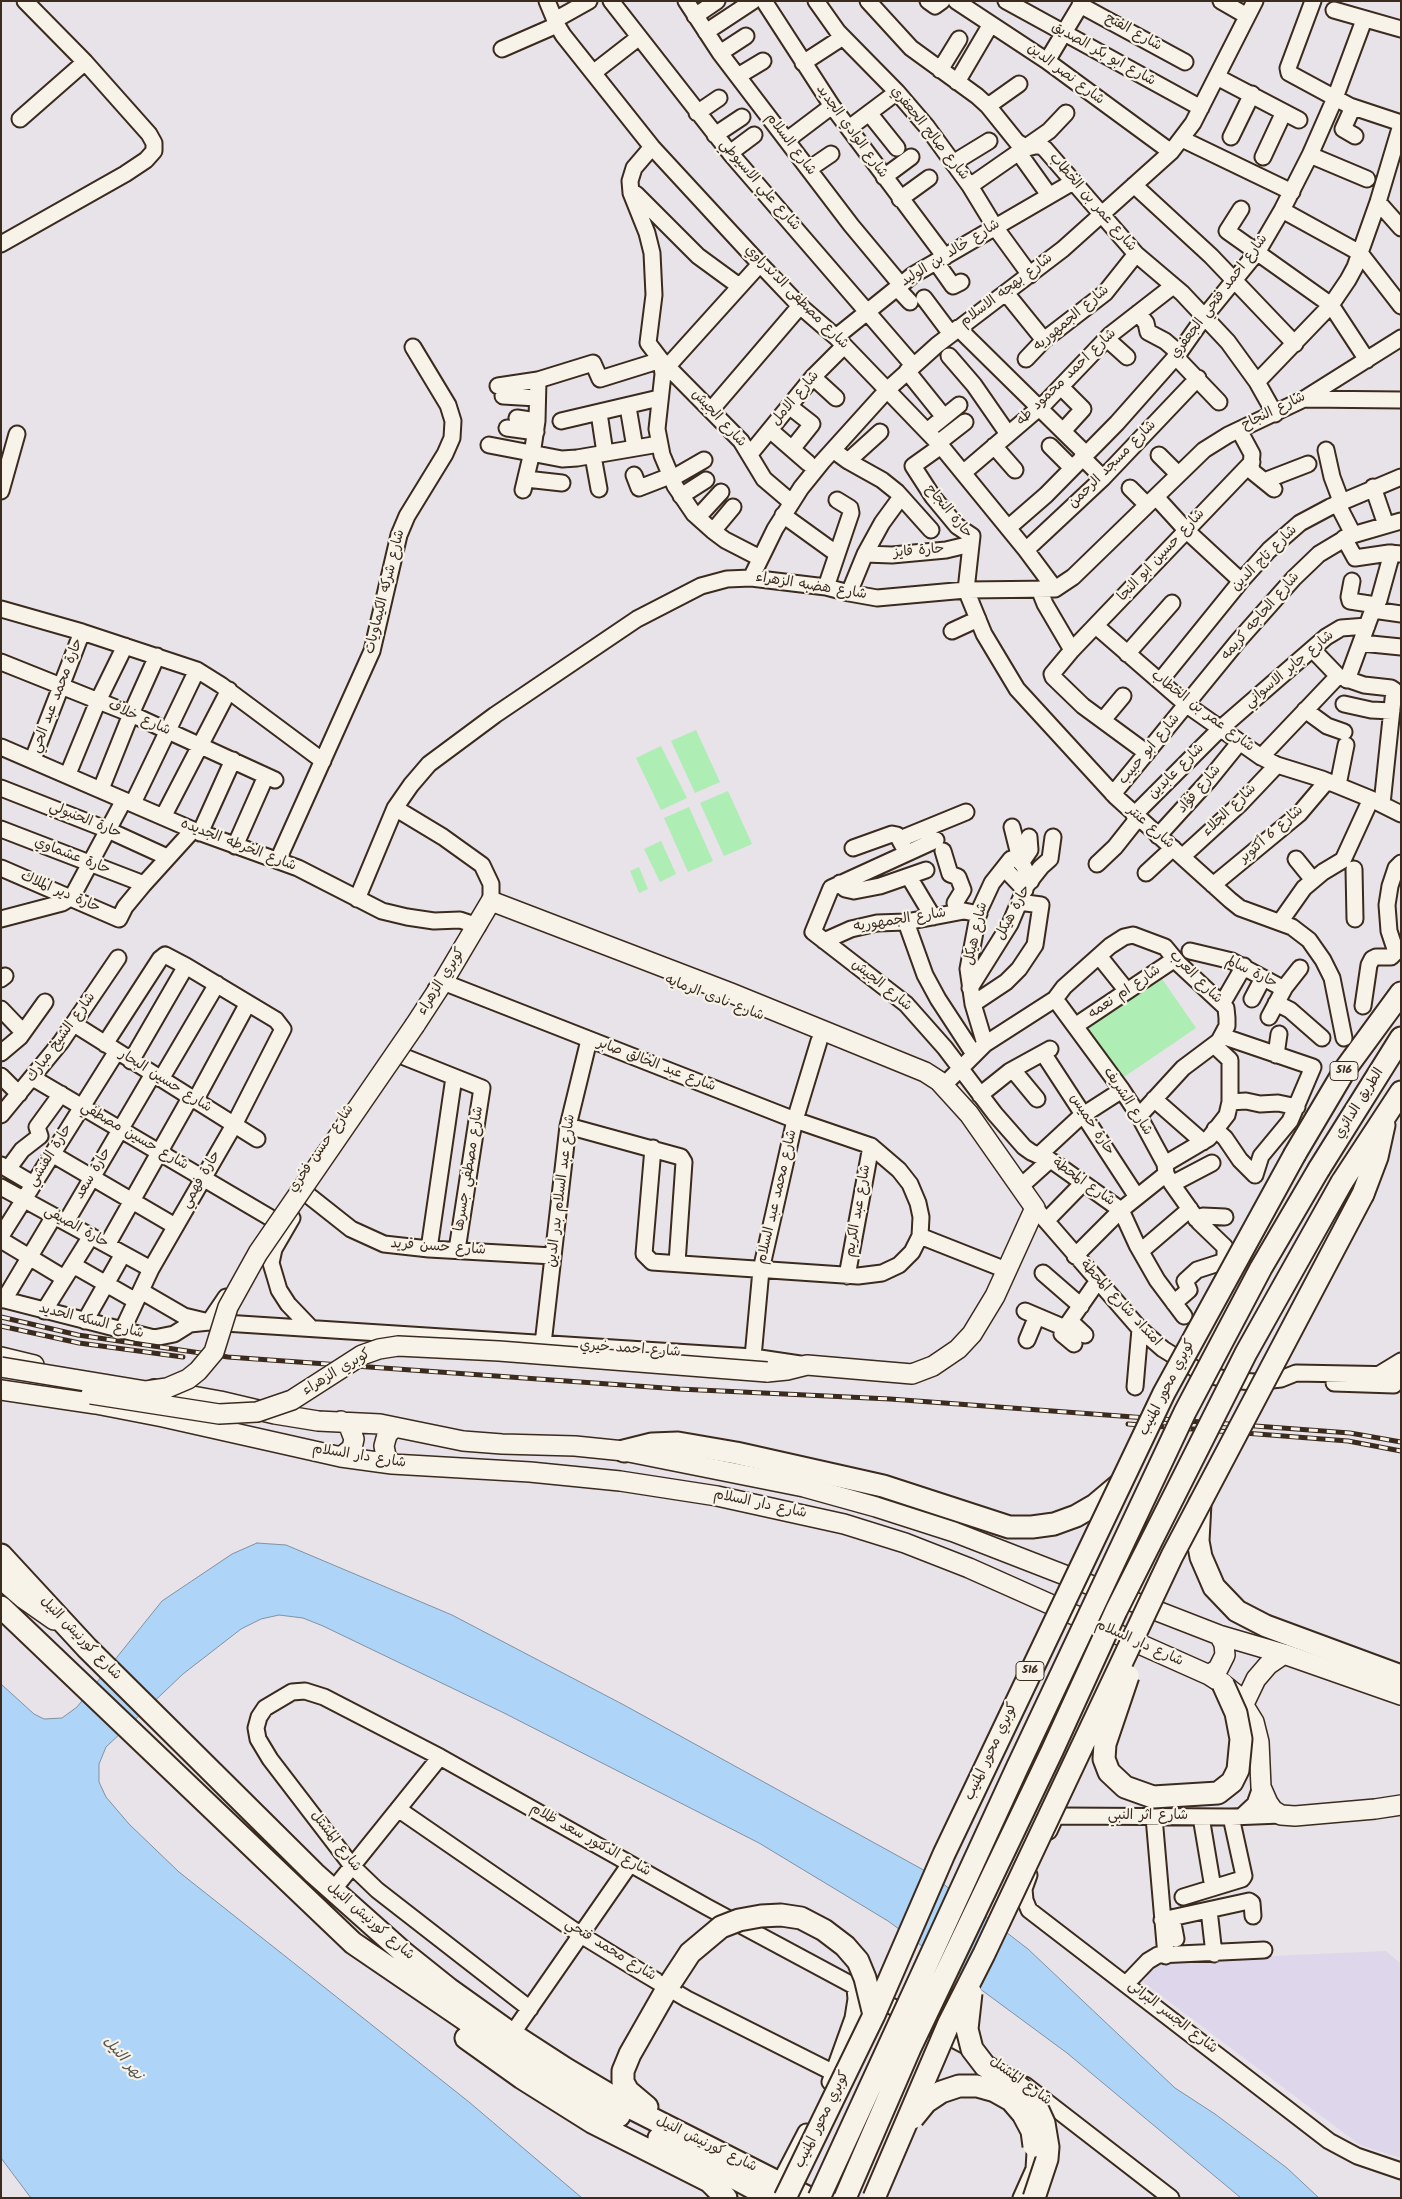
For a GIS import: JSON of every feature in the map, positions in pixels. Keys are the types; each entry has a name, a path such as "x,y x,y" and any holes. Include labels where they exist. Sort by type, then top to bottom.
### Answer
{"highway":[{"name":"كوبري محور المنيب","path":"779,2192 874,2015 944,1854 1164,1393 1206,1313 1295,1154 1346,1068 1401,993"},
{"name":"الطريق الدائري","path":"1319,1170 1401,1038"},
{"name":"الطريق الدائري","path":"845,2198 910,2048 1116,1611 1246,1353 1342,1182 1401,1092"},
{"name":"الطريق الدائري","path":"1201,1497 1363,1194 1377,1157 1385,1115"},
{"name":"كوبري محور المنيب","path":"819,2198 1017,1768 1185,1412 1261,1268 1319,1170"},
{"path":"624,1451 652,1444 672,1443 736,1453 883,1486 1009,1526 1032,1527 1054,1524 1076,1516 1095,1505 1120,1484"},
{"path":"874,2198 950,2023 1201,1497"},
{"path":"1201,1497 1198,1524 1198,1541 1201,1557 1214,1587 1237,1611 1266,1626 1401,1676"},
{"name":"شارع كورنيش النيل","path":"1,1555 87,1648 159,1720 332,1890 404,1952 512,2034 566,2069 674,2129 779,2192"},
{"path":"1156,1593 1105,1744 1104,1759 1109,1772 1125,1788 1153,1797 1218,1793 1232,1782 1238,1770 1241,1739 1236,1712 1216,1679"},
{"name":"شارع كورنيش النيل","path":"1,1607 353,1943 502,2046 577,2094 779,2192 809,2198"},
{"path":"674,2129 628,2091 623,2082 623,2071 630,2054 669,1985 690,1953 721,1927 739,1920 781,1915 802,1918 824,1930 845,1946 858,1961 865,1978 874,2015"},
{"path":"353,1943 360,1958 370,1969 522,2078 609,2132 709,2181 726,2198"},
{"path":"973,1978 967,2029 972,2050 985,2066 1025,2092 1044,2123 1047,2159 1034,2198"},
{"path":"895,2148 914,2117 926,2102 941,2092 959,2086 978,2086 995,2091 1011,2100 1024,2114 1032,2130 1035,2149 1021,2198"}],"main road":[{"name":"كوبري الزهراء","path":"1,1367 146,1391 173,1386 188,1380 198,1371 214,1352 228,1307 258,1252 415,1024 446,983 485,913"},
{"name":"شارع نادى الرمايه","path":"485,913 819,1040 928,1084 943,1086"},
{"name":"شارع نادى الرمايه","path":"485,913 740,997 925,1072 943,1086 969,1114 1040,1215"},
{"name":"شارع احمد خيري","path":"807,1365 912,1374 933,1366 958,1349 972,1334 995,1296 1006,1270 1040,1215"},
{"name":"كوبري الزهراء","path":"1,1378 218,1414 258,1412 292,1400 362,1355 379,1349 398,1346 499,1351 768,1372 807,1365"},
{"name":"شارع دار السلام","path":"1,1357 276,1414 394,1427 442,1438 473,1442 575,1446 624,1451 786,1483 907,1516 992,1546 1219,1635 1284,1654 1401,1695"},
{"name":"شارع دار السلام","path":"1,1390 96,1404 163,1417 341,1457 392,1464 530,1472 620,1481 717,1496 814,1516 874,1533 945,1558 1216,1679 1244,1704 1254,1722 1259,1742 1261,1788 1273,1810 1281,1815"},
{"path":"341,1421 349,1426 354,1439 352,1448 341,1457"},
{"path":"392,1464 386,1456 384,1446 387,1435 394,1427"},
{"path":"1,1579 31,1604 69,1628"},
{"path":"1216,1679 1218,1669 1225,1655 1224,1644 1219,1635"},
{"path":"1244,1704 1256,1679 1268,1665 1284,1654"},
{"path":"1281,1815 1296,1816 1401,1805"}],"street":[{"path":"1,244 125,174 146,160 154,151 154,144 149,134 85,62 25,1"},
{"name":"شارع مصطفى الدندراوي","path":"547,1 556,23 652,147 800,306 840,341 940,445 1026,550 1055,589"},
{"path":"502,49 556,23 589,1"},
{"name":"شارع علي الاسيوطي","path":"611,1 715,135 868,311 944,417"},
{"name":"شارع السلام","path":"686,1 720,53 899,286 955,331 1063,431 1080,460"},
{"path":"695,16 717,1"},
{"path":"706,32 753,1"},
{"name":"شارع الوادي الجديد","path":"764,1 832,106 900,199 941,260 953,286 961,282"},
{"name":"شارع صالح الجعفري","path":"816,1 843,37 897,92 954,163 995,227 1030,275"},
{"name":"شارع عمر بن الخطاب","path":"868,1 911,48 988,106 1023,151 1042,146 1136,254 1205,316 1228,342 1257,382 1275,414"},
{"path":"928,1 933,6 942,1"},
{"name":"شارع نصر الدين","path":"956,1 1047,61 1171,152"},
{"name":"شارع ابو بكر الصديق","path":"1006,1 1063,34 1201,108"},
{"path":"1221,1 1247,16"},
{"name":"شارع بهجه الاسلام","path":"752,578 760,558 791,502 833,450 887,390 910,368 955,331 1030,275 1102,215 1171,152 1182,139 1201,108 1256,1"},
{"path":"1257,382 1331,305 1348,280 1397,158 1401,124 1353,107 1291,74 1288,68 1313,1"},
{"path":"1047,61 1063,34 1077,4"},
{"name":"شارع الفتح","path":"1077,4 1185,62"},
{"path":"1334,10 1401,29"},
{"name":"شارع احمد فتحي الجعفري","path":"1008,528 1046,495 1117,423 1177,355 1205,316 1258,251 1292,192 1310,155 1335,98 1364,20"},
{"path":"957,82 991,24"},
{"path":"720,53 746,36"},
{"path":"803,63 843,37"},
{"path":"593,73 638,38"},
{"path":"940,70 958,39"},
{"path":"738,76 763,61"},
{"path":"20,119 85,62"},
{"path":"1217,77 1299,120"},
{"path":"988,106 1019,84"},
{"path":"848,128 897,92"},
{"path":"1231,137 1252,94"},
{"path":"697,113 719,98"},
{"path":"787,140 832,106"},
{"path":"1353,107 1343,130 1355,136"},
{"path":"1264,157 1284,112"},
{"path":"869,113 897,148"},
{"path":"970,186 1023,151 1049,131 1066,114"},
{"path":"715,135 742,117"},
{"path":"730,153 754,135"},
{"path":"1182,139 1292,192"},
{"path":"954,163 989,141"},
{"path":"652,147 634,168 630,188 647,233 652,253 654,294 648,343 664,363 657,429 660,444 670,477 681,496 698,517 712,531 760,558"},
{"path":"1023,151 1049,195"},
{"path":"809,169 831,154"},
{"path":"1310,155 1367,179"},
{"path":"884,177 911,157"},
{"path":"900,199 930,178"},
{"name":"شارع خالد بن الوليد","path":"840,341 868,311 899,286 1073,182"},
{"path":"1134,185 1211,256 1295,344"},
{"path":"630,188 698,256 740,286"},
{"path":"1378,202 1401,228"},
{"path":"1241,209 1226,230 1258,251 1331,305 1367,360"},
{"path":"1282,210 1360,253 1401,306"},
{"name":"شارع الجمهوريه","path":"1026,359 1044,340 1105,293 1136,254"},
{"path":"500,391 540,390 593,363 600,379 664,363 760,264"},
{"name":"شارع احمد محمود طه","path":"962,473 1039,408 1107,339 1173,286"},
{"path":"1006,293 1044,340"},
{"path":"711,410 800,306"},
{"path":"1138,313 1146,323 1148,332 1164,341 1219,402"},
{"name":"شارع النجاح","path":"1151,501 1178,474 1217,440 1304,399 1401,338"},
{"path":"1107,339 1127,357"},
{"name":"شارع الامل","path":"750,454 840,341"},
{"name":"شارع شركه الكيماويات","path":"278,860 372,651 399,535 407,516 445,454 452,438 453,421 448,404 413,347"},
{"path":"949,356 974,385 1008,434"},
{"name":"شارع الجيش","path":"664,363 741,440 750,454 754,465 764,479 791,502"},
{"path":"813,377 836,398"},
{"name":"شارع مسجد الرحمن","path":"1026,550 1103,478 1198,378"},
{"path":"1061,386 1083,409 1063,431"},
{"path":"540,390 532,453 524,484 562,483"},
{"path":"561,421 628,407 660,398"},
{"path":"1304,399 1401,400"},
{"path":"927,431 959,405"},
{"path":"789,406 812,424 792,449"},
{"path":"628,407 635,448"},
{"path":"599,489 600,413"},
{"path":"940,445 965,422"},
{"path":"512,423 536,426"},
{"path":"770,430 792,449 821,465"},
{"path":"1239,430 1252,454 1252,470 1269,485 1308,464"},
{"path":"1,491 17,434"},
{"path":"848,461 878,440"},
{"path":"489,446 562,459 599,455 660,444"},
{"name":"حارة النجاح","path":"940,445 913,466 960,529 972,536 966,590"},
{"path":"994,446 1016,470"},
{"path":"1050,446 1080,460 1103,478"},
{"path":"833,450 848,461 882,480 901,497 931,530"},
{"path":"1262,757 1305,710 1342,678 1361,642 1396,553 1354,558 1326,450"},
{"path":"1159,455 1178,474"},
{"path":"634,474 639,488 670,477 704,460"},
{"name":"شارع حسين ابو النجا","path":"1103,720 1083,706 1053,677 1054,672 1072,650 1252,462"},
{"name":"شارع تاج الدين","path":"1160,681 1241,581 1269,550 1300,522 1339,502 1401,476"},
{"path":"681,496 706,480"},
{"path":"1373,487 1386,525"},
{"path":"1130,488 1151,501 1241,581"},
{"path":"698,517 721,492"},
{"path":"849,594 865,554 882,523 901,497"},
{"path":"826,587 852,511 837,500"},
{"name":"شارع هضبه الزهراء","path":"357,898 395,808 411,785 430,764 495,715 637,619 701,586 727,579 752,578 826,587 849,594 877,598 966,590 1055,589 1074,577 1151,501"},
{"path":"919,517 938,502"},
{"path":"712,531 733,507"},
{"path":"783,515 837,554"},
{"name":"شارع الحاجه كريمه","path":"1187,705 1238,641 1294,578 1319,554 1349,536 1401,521"},
{"name":"حارة فايز","path":"865,554 892,555 946,550 971,544"},
{"path":"1352,581 1350,601 1401,614"},
{"name":"شارع عنتر","path":"966,590 984,634 1018,689 1113,794 1136,817 1240,908 1292,927 1309,940 1324,960 1332,978 1344,1038"},
{"path":"1040,590 1045,604 1072,650"},
{"path":"1127,654 1172,603"},
{"path":"1,609 82,632 197,670 229,690 323,761"},
{"path":"952,631 978,619"},
{"name":"شارع عمر بن الخطاب","path":"1096,626 1187,705 1239,743 1277,765 1333,783 1401,814"},
{"name":"شارع جابر الاسواني","path":"1220,729 1326,638 1341,628 1367,626"},
{"name":"حارة محمد عبد الحي","path":"33,759 82,632"},
{"path":"1361,642 1401,647"},
{"path":"68,774 98,701 125,646"},
{"path":"1280,922 1304,888 1343,860 1376,802 1392,711 1393,689 1364,685 1342,678 1313,650"},
{"path":"101,789 157,656"},
{"name":"شارع خلاف","path":"1,662 131,714 270,778 235,846"},
{"path":"1,919 62,903 72,897 108,830 128,802 168,731 197,670"},
{"path":"164,817 229,690"},
{"path":"1123,696 1103,720 1147,753"},
{"path":"1344,704 1364,709 1392,711"},
{"name":"شارع ابو حبيب","path":"1113,794 1187,705"},
{"path":"1305,710 1345,738 1333,783"},
{"name":"شارع عابدين","path":"1097,864 1115,847 1136,817 1220,729"},
{"name":"شارع فؤاد","path":"1158,836 1209,780 1239,743"},
{"name":"شارع الخرطه الجديده","path":"1,747 68,774 196,831 278,860 319,878 382,910 434,921 460,920 485,913"},
{"path":"144,884 167,857 196,831 233,760"},
{"name":"شارع الجلاء","path":"1146,873 1178,852 1240,804 1277,765"},
{"name":"شارع 6 أكتوبر","path":"1213,885 1299,814 1333,783"},
{"name":"حارة الحنبولي","path":"1,788 108,830 167,857"},
{"path":"395,808 443,837 482,865 491,884 485,913"},
{"path":"900,839 966,812"},
{"path":"973,1004 1006,982 1036,946 1043,942 1041,905 1025,891 1012,863 1012,827"},
{"name":"حارة عشماوي","path":"1,829 144,884"},
{"path":"853,848 892,834 897,835 900,839 906,854"},
{"name":"شارع هيكل","path":"980,1049 968,970 979,914 992,883 1012,863 1030,850 1029,837"},
{"name":"حارة هيكل","path":"970,988 1010,924 1025,891 1050,859 1053,837"},
{"path":"819,938 813,928 835,886 906,854 940,846 950,874 958,877 963,890 955,903 958,912"},
{"path":"1296,859 1313,880"},
{"path":"1364,1006 1369,964 1372,959 1376,957 1391,957 1398,950 1388,931 1386,905 1396,883 1396,868 1401,863"},
{"path":"1335,866 1360,869 1355,919"},
{"name":"حارة دير الملاك","path":"1,868 72,897 119,919 125,907 144,884"},
{"path":"835,886 854,891 909,877 926,870"},
{"path":"909,877 932,917"},
{"name":"شارع الجمهوريه","path":"819,938 877,923 906,922 958,912 979,914"},
{"path":"906,922 925,975 938,999 980,1049"},
{"path":"943,1086 980,1049 1055,999 1064,987 1099,956 1124,938 1133,935 1175,958"},
{"name":"شارع الجيش","path":"819,938 906,1004 960,1068"},
{"name":"حارة سالم","path":"1175,958 1192,944 1239,960 1264,978 1284,989"},
{"name":"حارة الفنشي","path":"1,1236 82,1107 111,1047 160,959 165,956 170,957 186,966 276,1020 283,1029"},
{"path":"1099,956 1127,991"},
{"name":"شارع الشيخ مبارك","path":"1,1115 33,1078 74,1024 118,958"},
{"name":"شارع ام نعمه","path":"1075,1026 1175,958"},
{"name":"شارع العرب","path":"1175,958 1226,1008 1227,1026 1218,1041"},
{"path":"1222,1004 1239,960"},
{"path":"132,1060 186,966"},
{"path":"1269,1017 1284,989 1300,968"},
{"path":"1252,999 1264,978"},
{"name":"شارع عبد الخالق صابر","path":"446,983 796,1120 871,1146"},
{"name":"شارع حسن فخري","path":"310,1327 288,1304 274,1276 271,1263 274,1249 286,1227 402,1056 446,983"},
{"name":"شارع حسن فخري","path":"209,1322 221,1307 245,1260 424,1000 446,983"},
{"name":"حارة سعد","path":"3,1300 28,1257 92,1178 121,1129 217,984"},
{"name":"شارع الشريف","path":"1055,999 1122,1090 1138,1116 1168,1174 1193,1214 1225,1246 1225,1259 1223,1262 1197,1270 1185,1281 1189,1290 1174,1303"},
{"path":"1,1053 23,1032 45,1002"},
{"path":"1276,1003 1290,1010 1322,1038"},
{"path":"107,1245 248,1004"},
{"path":"1,1009 23,1032"},
{"name":"شارع حسين البحار","path":"74,1024 257,1139"},
{"name":"حارة فهمي","path":"122,1331 151,1269 174,1226 234,1125 283,1029"},
{"path":"1276,1056 1279,1034"},
{"name":"شارع عبد السلام بدر الدين","path":"543,1344 568,1126 588,1040"},
{"name":"شارع محمد عبد السلام","path":"753,1358 761,1270 796,1120 819,1040"},
{"path":"1215,1129 1225,1138 1240,1160 1255,1175 1261,1156 1290,1122 1313,1067 1218,1041"},
{"path":"1138,1116 1184,1068 1218,1041"},
{"path":"1075,1256 1122,1210 1168,1174 1209,1138 1227,1115 1230,1102 1230,1060 1218,1041"},
{"name":"حارة خميس","path":"1013,1070 1047,1051 1084,1114 1137,1197"},
{"name":"شارع مصطفي جسرها","path":"402,1056 479,1086 483,1092 456,1250"},
{"name":"شارع المحطة","path":"960,1068 1024,1147 1083,1182 1122,1210 1157,1280 1184,1316"},
{"path":"980,1095 1013,1070 1037,1098"},
{"path":"1,1076 19,1094"},
{"name":"شارع مصطفي جسرها","path":"429,1249 454,1077"},
{"name":"شارع حسين مصطفي","path":"33,1078 286,1227"},
{"path":"1020,1187 1084,1114 1122,1090"},
{"path":"34,1184 5,1167 40,1136 37,1126 60,1094"},
{"path":"1154,1099 1203,1142"},
{"path":"1230,1102 1278,1103 1297,1107"},
{"path":"568,1126 652,1148 681,1158 684,1162 677,1264"},
{"path":"652,1148 644,1254 652,1262 847,1276 882,1273 899,1265 912,1252 920,1236 922,1217 910,1184 899,1170 871,1146"},
{"name":"شارع عبد الكريم","path":"847,1276 871,1146"},
{"path":"52,1154 174,1226"},
{"path":"1168,1174 1212,1164"},
{"path":"1040,1215 1083,1182"},
{"name":"حارة الصيفى","path":"1,1187 151,1269"},
{"name":"شارع حسن فريد","path":"308,1195 326,1211 366,1238 384,1244 429,1249 553,1256"},
{"path":"1141,1251 1193,1214 1226,1217"},
{"name":"امتداد شارع المحطة","path":"1040,1215 1140,1329 1163,1349 1202,1373 1236,1381 1254,1382 1280,1379 1291,1382 1370,1377"},
{"path":"44,1310 91,1236"},
{"path":"920,1236 1006,1270"},
{"path":"1,1240 64,1278"},
{"path":"85,1322 123,1254"},
{"name":"شارع احمد خيري","path":"73,1265 106,1284 184,1316 209,1322 310,1327 753,1358 807,1365"},
{"path":"1043,1273 1081,1306"},
{"path":"1080,1340 1062,1334 1097,1282"},
{"name":"شارع السكه الحديد","path":"3,1300 154,1338 164,1337 190,1324 209,1322"},
{"path":"1027,1340 1031,1313 1068,1324"},
{"path":"1135,1387 1140,1329"},
{"path":"1370,1377 1401,1350"},
{"path":"1370,1377 1401,1361"},
{"path":"1370,1377 1401,1375"},
{"path":"1370,1377 1401,1385"},
{"name":"شارع المشتل","path":"324,1697 305,1691 292,1692 265,1708 259,1716 256,1728 258,1739 270,1759 352,1866 377,1890 530,2009"},
{"name":"شارع الدكتور سعد ظلام","path":"324,1697 440,1757 855,1988"},
{"path":"332,1890 440,1757"},
{"path":"1183,1897 1242,1879 1244,1876 1236,1817 1254,1804 1261,1788"},
{"name":"شارع محمد فتحي","path":"398,1809 581,1935 669,1985 834,2073"},
{"name":"شارع اثر النبي","path":"1056,1818 1061,1816 1236,1817 1281,1815"},
{"path":"1154,1817 1167,1919 1166,1956"},
{"path":"1201,1817 1213,1888"},
{"name":"شارع الجسر البرانى","path":"1056,1818 1028,1876 1024,1889 1024,1900 1029,1910 1127,1983 1329,2141 1357,2156 1401,2170"},
{"path":"512,2034 630,1864"},
{"path":"1167,1919 1250,1901 1252,1903 1253,1916"},
{"path":"1209,1910 1214,1954"},
{"path":"1167,1919 1176,1938"},
{"path":"1127,1983 1152,1958 1264,1950"},
{"path":"779,2192 834,2073 856,2009 855,1988"},
{"name":"شارع المشتل","path":"855,1988 956,2040 994,2062 1171,2198"},
{"path":"1021,2198 1034,2169 1036,2150 1036,2132 1021,2102 1029,2088"}],"shaded area":[{"path":"1386,1951 1401,1964 1401,2158 1360,2145 1143,1982 1158,1961"}],"green space":[{"path":"696,730 720,782 695,793 671,741"},
{"path":"661,746 687,798 661,810 636,758"},
{"path":"728,791 752,844 724,856 700,803"},
{"path":"689,807 713,861 688,872 664,818"},
{"path":"661,841 676,874 660,882 644,849"},
{"path":"639,867 648,889 639,893 630,871"},
{"path":"1158,973 1196,1028 1121,1079 1084,1023"}],"water":[{"name":"نهر النيل","path":"257,1543 286,1545 452,1615 624,1705 929,1873 1028,1949 1175,2088 1215,2114 1287,2168 1319,2198 1241,2198 1067,2053 888,1921 759,1843 504,1713 323,1626 303,1618 279,1615 261,1619 241,1629 183,1674 106,1747 99,1764 99,1782 106,1797 129,1824 179,1872 469,2102 582,2198 31,2198 1,2158 1,1684 34,1714 44,1719 62,1718 77,1707 162,1601 232,1554"}],"railway":[{"path":"1,1317 78,1335 228,1357 679,1389 890,1399 1350,1433 1401,1442"},
{"path":"1,1326 79,1343 183,1357"},
{"path":"1128,1424 1348,1441 1401,1451"}]}
